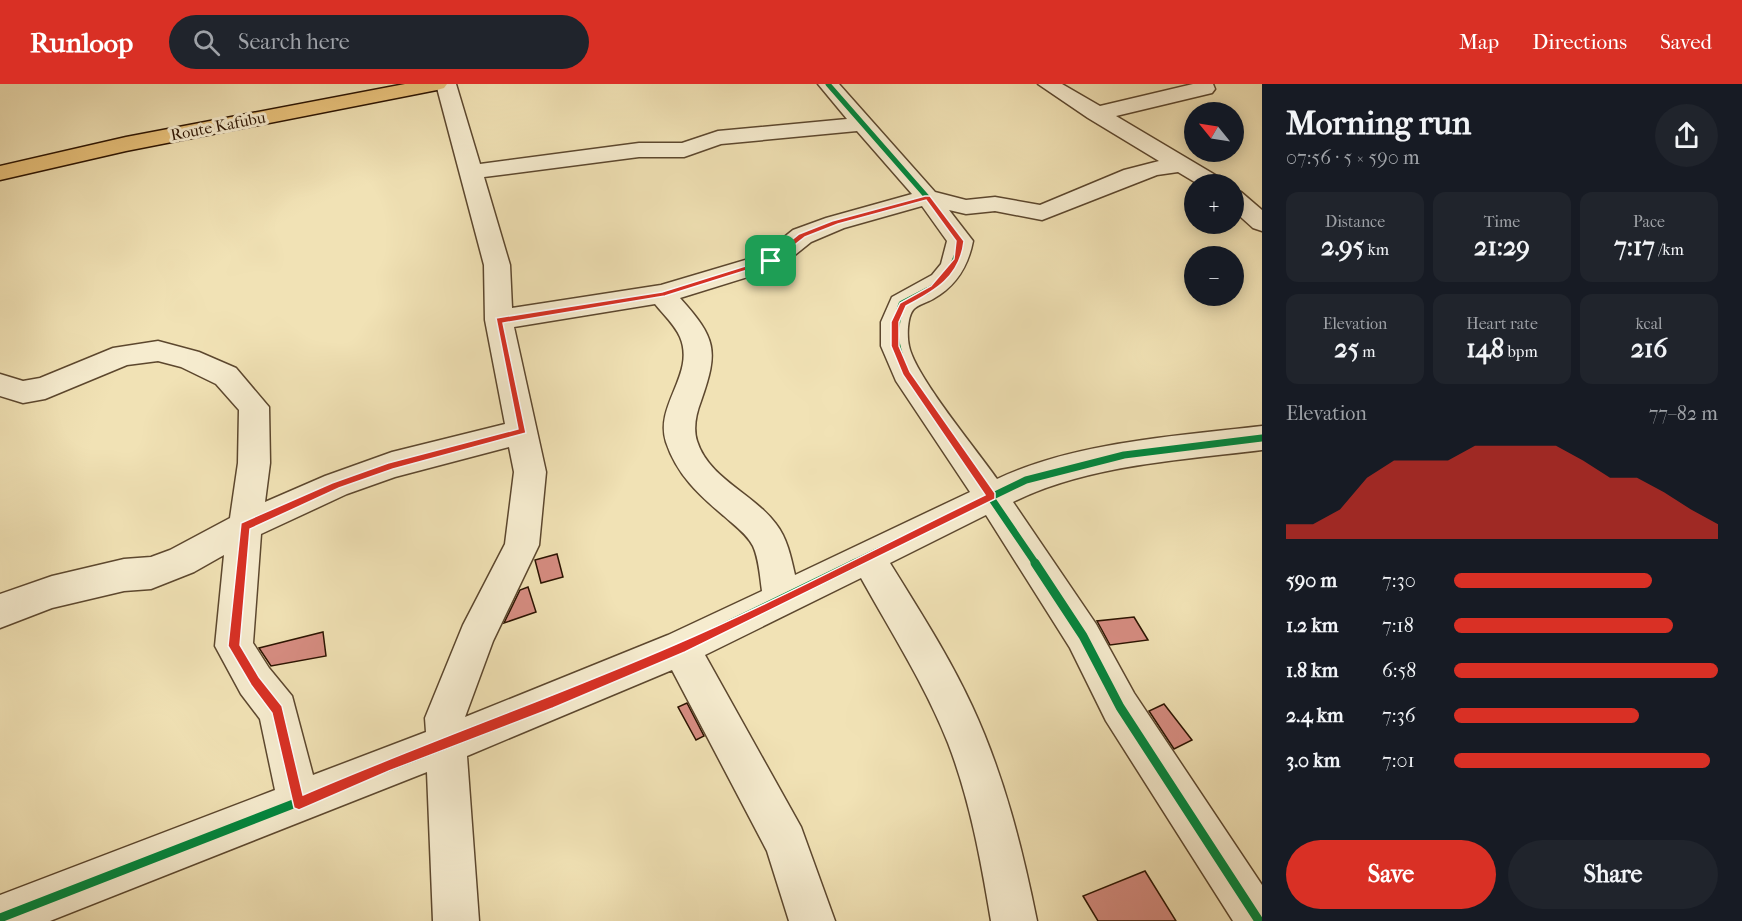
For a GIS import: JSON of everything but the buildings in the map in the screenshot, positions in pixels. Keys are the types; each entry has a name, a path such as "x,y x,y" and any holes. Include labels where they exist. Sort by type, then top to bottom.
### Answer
{"main road":[{"name":"Route Kafubu","path":"0,173 126,144 437,84"}],"street":[{"path":"446,84 497,265 499,320 530,472 522,545 459,677 445,718 456,921"},
{"path":"828,84 927,198 960,241 958,259 933,288 902,304 895,322 895,346 906,373 991,496 1083,636 1120,707 1260,921"},
{"path":"1048,84 1198,174"},
{"path":"1095,114 1205,89 1203,84"},
{"path":"471,172 639,150 684,150 718,138 862,124"},
{"path":"499,320 662,294 771,261 802,236 835,223 927,198 966,207 995,204 1042,213 1095,193 1132,174 1154,168 1183,165"},
{"path":"1244,207 1262,223"},
{"path":"662,294 695,338 699,365 677,426 686,455 704,480 738,507 764,535 782,599"},
{"path":"0,385 23,392 45,388 123,355 158,351 189,359 226,376 254,407 254,463 245,526 234,646 255,681 278,710 299,803"},
{"path":"0,610 52,592 123,575 152,573 182,561 245,526 336,486 392,465 523,431"},
{"path":"0,918 553,703 681,648 1026,480 1124,455 1262,438"},
{"path":"867,556 958,720 988,803 1002,856 1014,921"},
{"path":"681,648 715,715 786,842 812,921"}],"cycle path":[{"path":"828,84 927,197 960,241 954,264 941,281 902,304 895,322 895,346 906,373 991,496 1083,636 1120,707 1259,921"},
{"path":"0,918 553,703 681,648 1026,480 1124,455 1262,438"}],"route":[{"path":"927,198 960,241 958,259 945,278 933,288 902,304 895,322 895,346 906,373 991,496 681,648 553,703 387,765 299,803 278,710 255,681 234,646 239,569 245,526 336,486 392,465 523,431 507,367 499,320 662,294 771,261 802,236 835,223 927,198"}]}
